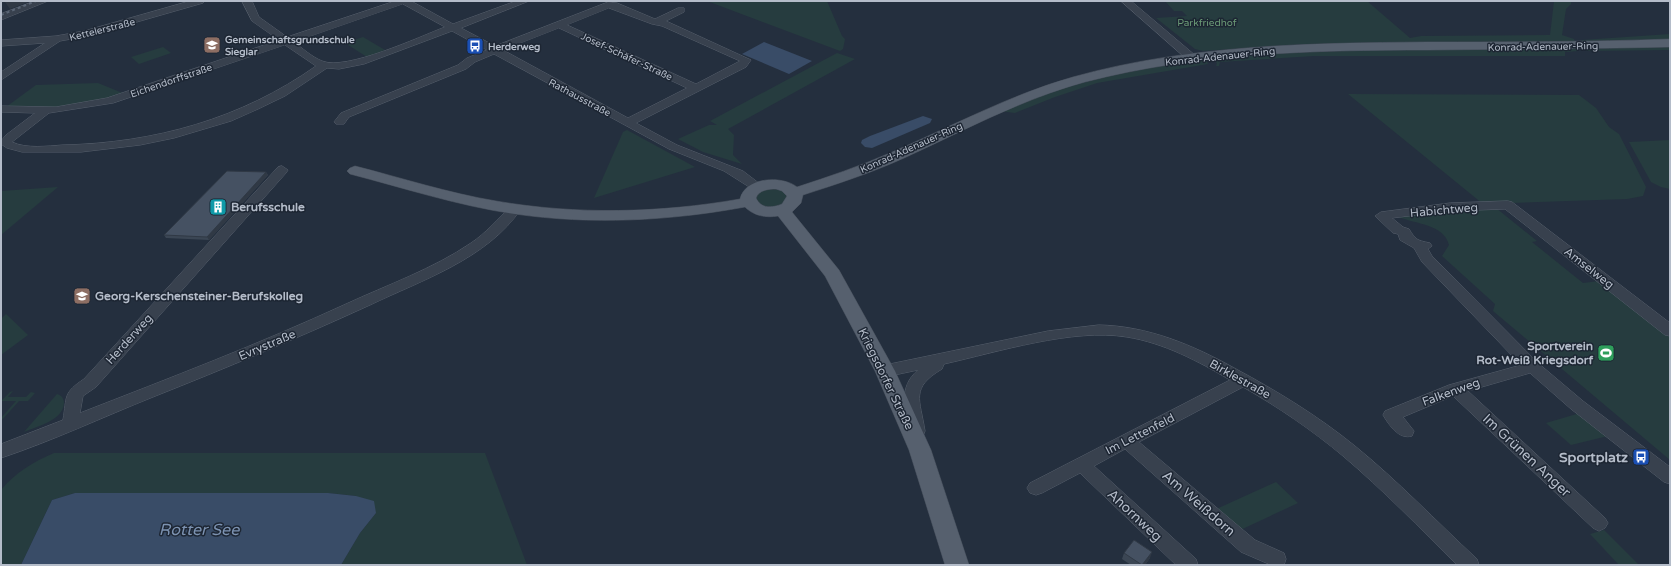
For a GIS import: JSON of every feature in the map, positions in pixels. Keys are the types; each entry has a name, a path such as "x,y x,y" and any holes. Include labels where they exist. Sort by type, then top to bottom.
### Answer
{"main road":[{"name":"Konrad-Adenauer-Ring","path":"794,193 878,164 1011,103 1062,84 1106,72 1192,58 1261,51 1317,48 1587,46 1670,43"},
{"path":"355,171 449,195 515,209 559,213 628,215 710,208 748,202"},
{"path":"779,185 788,188 794,193 793,203 782,210 761,211 752,207 748,202 750,192 758,187 779,185"},
{"name":"Kriegsdorfer Straße","path":"782,210 833,274 885,371 920,450 957,565"}],"street":[{"path":"1,17 43,1"},
{"name":"Kettelerstraße","path":"1,43 56,40 112,28 200,1"},
{"path":"247,1 255,19 310,58 324,65 339,66 360,62 524,1"},
{"name":"Eichendorffstraße","path":"1,109 46,110 88,106 109,101 404,1"},
{"name":"Rathausstraße","path":"404,1 684,153 735,171 758,187"},
{"path":"1126,1 1192,58"},
{"path":"340,122 345,115 462,67 471,60 494,50 610,4 655,22 664,23 697,36 699,40 746,60 742,65 627,123"},
{"path":"655,22 681,10"},
{"name":"Josef-Schäfer-Straße","path":"558,24 695,88"},
{"path":"1,77 56,40"},
{"path":"46,110 10,137 6,144 10,146 41,149 87,148 128,143 171,134 220,120 255,106 285,91 324,65"},
{"name":"Herderweg","path":"71,422 75,393 90,383 282,170"},
{"name":"Habichtweg","path":"1508,205 1450,207 1381,216 1398,230 1404,232 1407,239 1422,245 1427,259 1533,367"},
{"name":"Amselweg","path":"1508,205 1670,331"},
{"name":"Evrystraße","path":"1,451 264,346 432,270 476,246 489,236 515,209"},
{"name":"Birklestraße","path":"885,371 1047,336 1086,330 1112,330 1165,341 1195,354 1247,382 1296,412 1348,450 1470,565"},
{"name":"Birklestraße","path":"920,450 911,397 912,389 922,372 955,356"},
{"path":"1533,367 1577,405 1670,477"},
{"name":"Falkenweg","path":"1406,431 1391,415 1455,388 1533,367"},
{"name":"Im Lettenfeld","path":"1036,488 1126,440 1247,382"},
{"name":"Im Grünen Anger","path":"1455,388 1599,523"},
{"name":"Am Weißdorn","path":"1126,440 1248,546 1277,559"},
{"name":"Ahornweg","path":"1081,464 1189,565"}],"green space":[{"path":"707,1 827,1 842,36 845,39 843,49 840,51"},
{"name":"Parkfriedhof","path":"1165,1 1367,1 1410,38 1421,36 1550,35 1554,1 1571,1 1571,4 1566,9 1562,35 1574,39 1575,42 1306,44 1203,51 1195,49 1156,18 1187,16 1182,11 1174,11"},
{"path":"1670,34 1670,39 1583,42 1582,40"},
{"path":"363,37 385,50 367,57 345,43"},
{"path":"1670,45 1670,50 1586,51 1584,48"},
{"path":"163,47 171,53 139,64 131,57"},
{"path":"1577,48 1578,51 1565,52 1565,56 1314,56 1220,62 1219,66 1216,66 1217,63 1212,59 1306,50"},
{"path":"837,53 855,59 728,129 734,135 733,155 742,164 703,152 678,139 709,125 717,125 710,121"},
{"path":"1206,60 1208,64 1097,83 1055,97 1015,113 1000,111 1051,92 1102,78 1153,67"},
{"path":"98,83 125,94 108,99 49,108 6,107 36,85"},
{"path":"1348,94 1579,95 1596,108 1609,127 1619,134 1646,187 1643,196 1627,199 1483,204"},
{"path":"627,130 695,167 594,198 623,132"},
{"path":"1670,140 1670,189 1661,187 1651,182 1629,142"},
{"path":"58,187 1,235 1,191"},
{"path":"773,187 786,192 788,201 777,208 762,207 754,195 758,191"},
{"name":"Sportverein Rot-Weiß Kriegsdorf","path":"1496,208 1537,241 1532,242 1583,283 1599,281 1670,335 1670,460 1493,311 1495,304 1442,256 1449,245 1446,238 1441,233 1428,226 1399,217 1451,210"},
{"path":"6,314 28,335 1,355 1,319"},
{"path":"13,391 8,397 26,397 31,392 35,393 28,401 19,401 1,421 1,418 16,401 1,401"},
{"path":"57,394 62,397 64,401 63,409 59,414 54,419 24,432"},
{"path":"1580,413 1608,436 1571,445 1546,423"},
{"path":"54,453 485,453 527,565 341,565 360,533 376,513 356,496 328,493 75,493 52,500 21,565 1,565 1,490 25,468"},
{"path":"1276,482 1298,503 1236,532 1212,511"},
{"path":"1604,530 1639,565 1619,565 1590,534"}],"water":[{"path":"764,42 812,61 789,74 742,54"},
{"path":"923,116 932,119 930,123 872,148 865,147 861,143 862,140 870,136"},
{"name":"Rotter See","path":"75,493 328,493 356,496 374,501 376,513 360,533 341,565 21,565 52,500"}],"building":[{"name":"Berufsschule","path":"227,171 266,172 207,237 164,235"},
{"path":"1134,540 1152,552 1142,565 1124,553"}],"railway":[{"path":"1,15 36,1"}],"place":[{"name":"Gemeinschaftsgrundschule Sieglar","path":"212,45"},
{"name":"Herderweg","path":"475,46"},
{"name":"Berufsschule","path":"218,207"},
{"name":"Georg-Kerschensteiner-Berufskolleg","path":"82,296"},
{"name":"Sportverein Rot-Weiß Kriegsdorf","path":"1606,353"},
{"name":"Sportplatz","path":"1641,457"}]}
